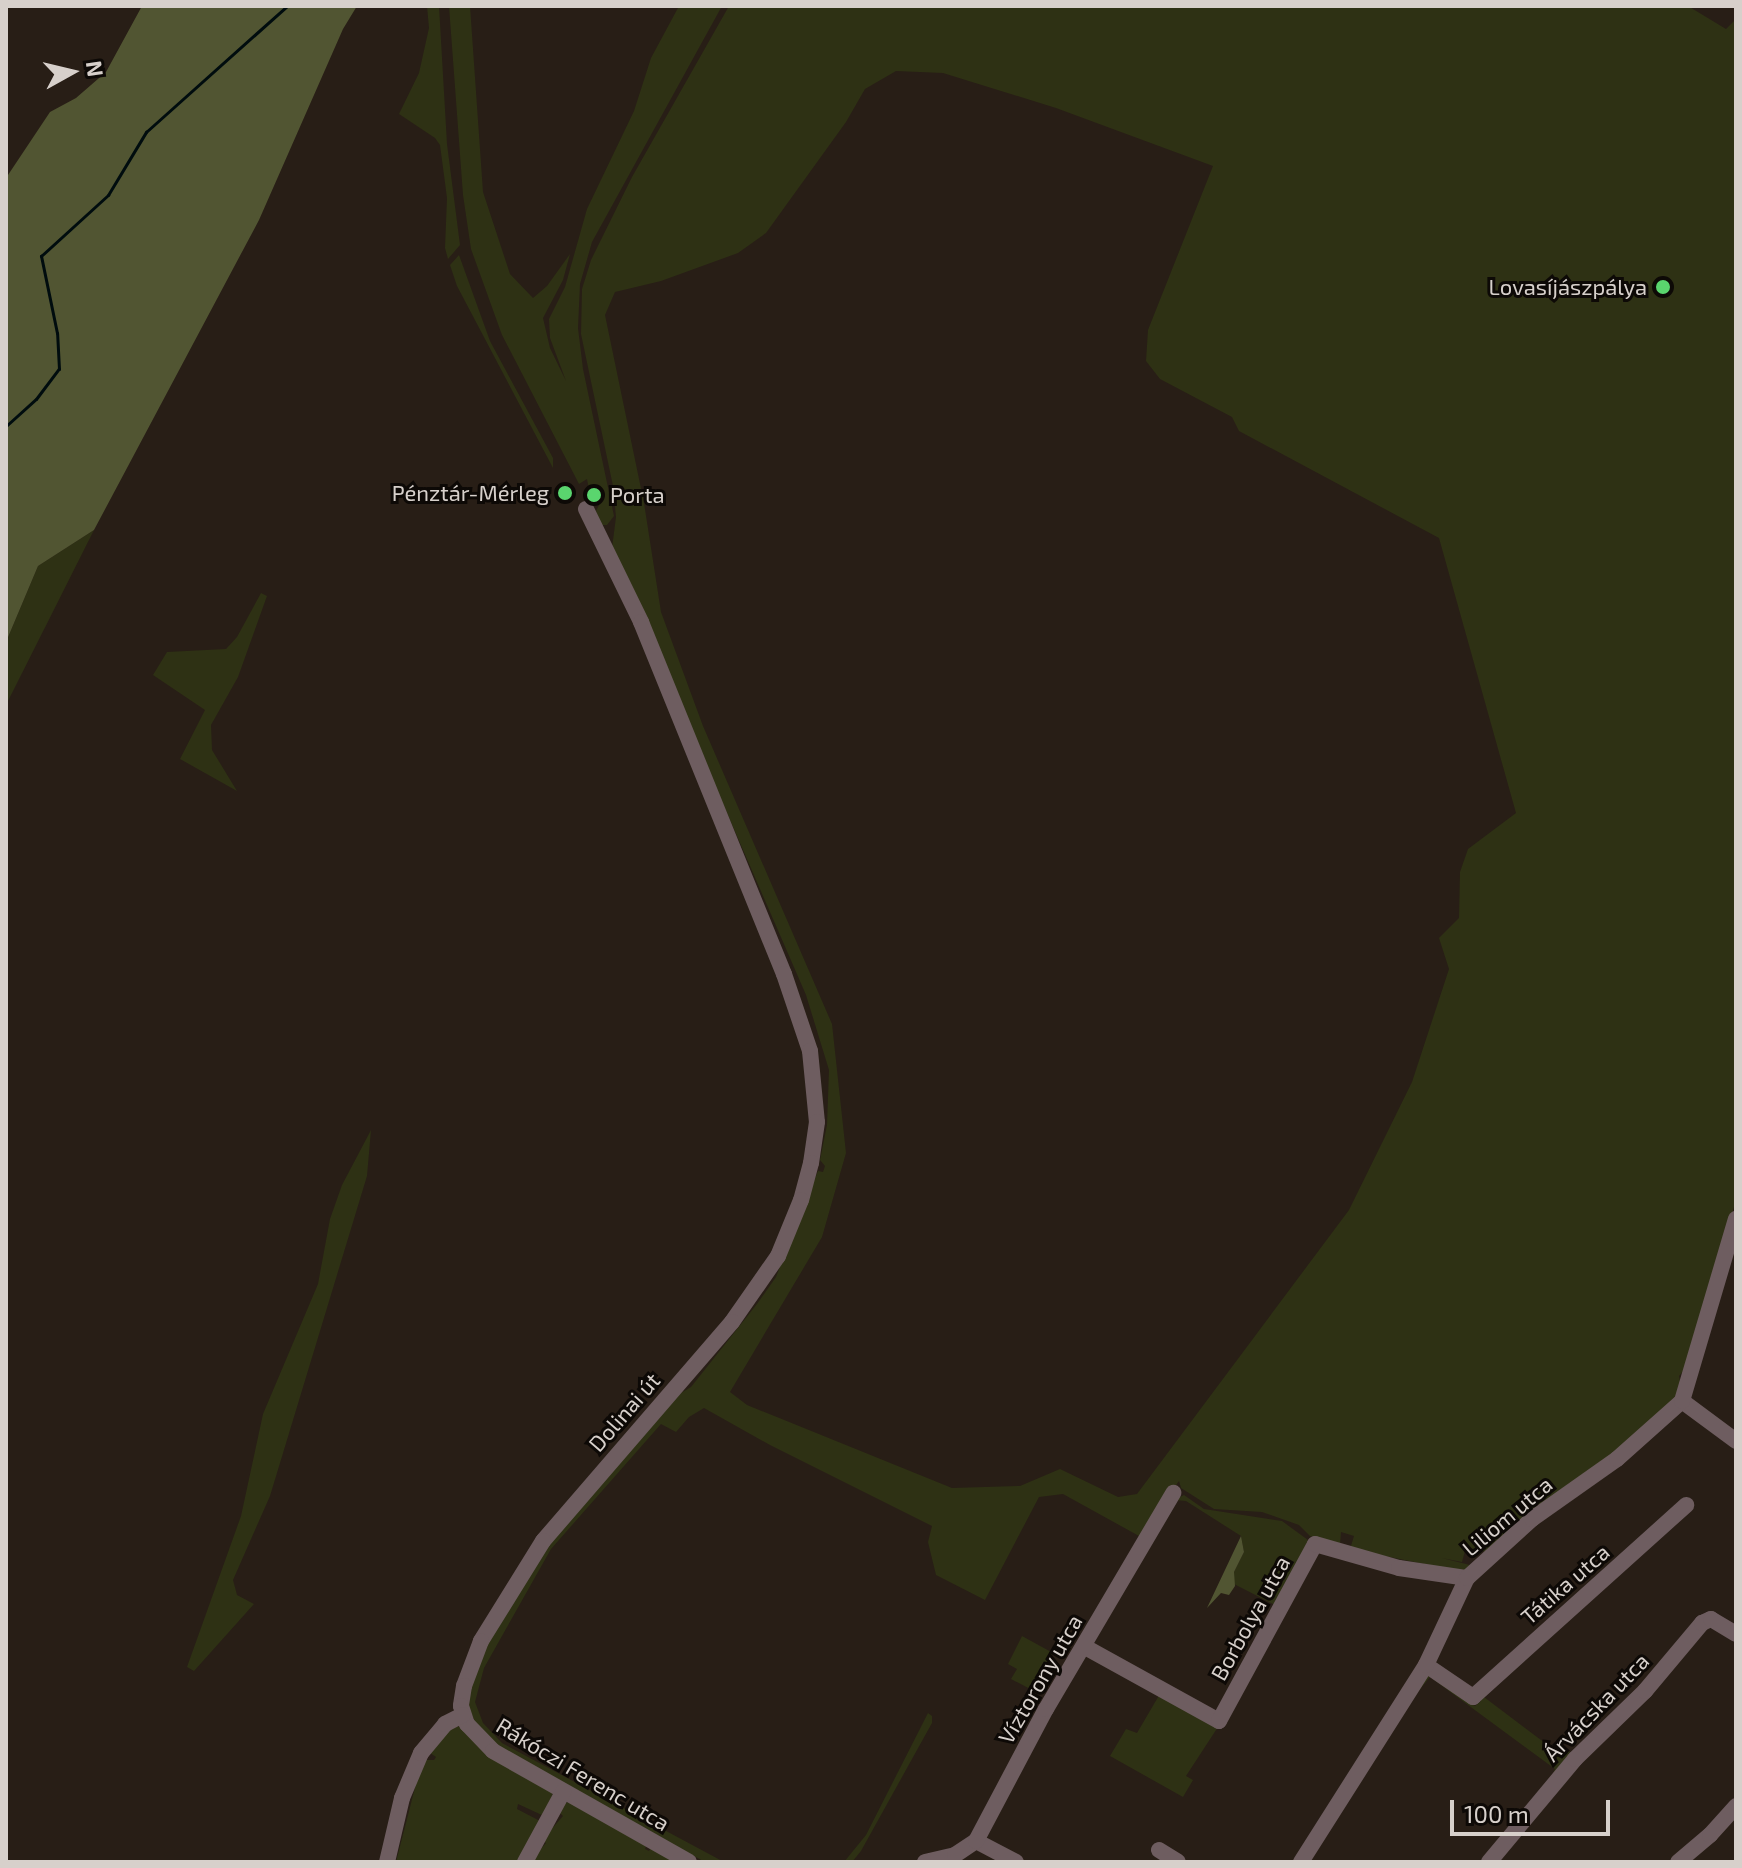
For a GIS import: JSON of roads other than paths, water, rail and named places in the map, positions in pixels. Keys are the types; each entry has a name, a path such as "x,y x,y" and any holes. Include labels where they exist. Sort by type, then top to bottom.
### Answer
{"street":[{"name":"Dolinai út","path":"463,1715 464,1686 481,1641 543,1541 732,1322 778,1256 801,1200 815,1136 814,1073 804,1030 784,974 641,622 586,509"},
{"path":"1736,1219 1682,1401 1736,1441"},
{"name":"Liliom utca","path":"1301,1862 1426,1665 1467,1578 1541,1511 1617,1459 1682,1401"},
{"name":"Víztorony utca","path":"970,1862 976,1841 1046,1709 1085,1647 1138,1547 1173,1493"},
{"name":"Tátika utca","path":"1426,1665 1473,1697 1686,1505"},
{"name":"Borbolya utca","path":"1085,1647 1219,1721 1315,1544 1399,1568 1467,1578"},
{"name":"Árvácska utca","path":"1489,1862 1575,1759 1645,1691 1706,1620 1715,1621 1736,1634"},
{"name":"Rákóczi Ferenc utca","path":"463,1715 475,1734 493,1751 689,1862"},
{"path":"387,1862 402,1798 421,1753 445,1724 463,1715"},
{"path":"525,1862 563,1792"},
{"path":"1678,1862 1710,1835 1736,1806"},
{"path":"925,1862 955,1855 976,1841 1016,1862"},
{"path":"1159,1850 1178,1862"}],"waterway":[{"path":"6,426 36,399 59,369 57,333 41,256 108,195 146,132 287,6"}],"place":[{"name":"Lovasíjászpálya","path":"1663,287"},
{"name":"Pénztár-Mérleg","path":"565,493"},
{"name":"Porta","path":"594,495"}]}
